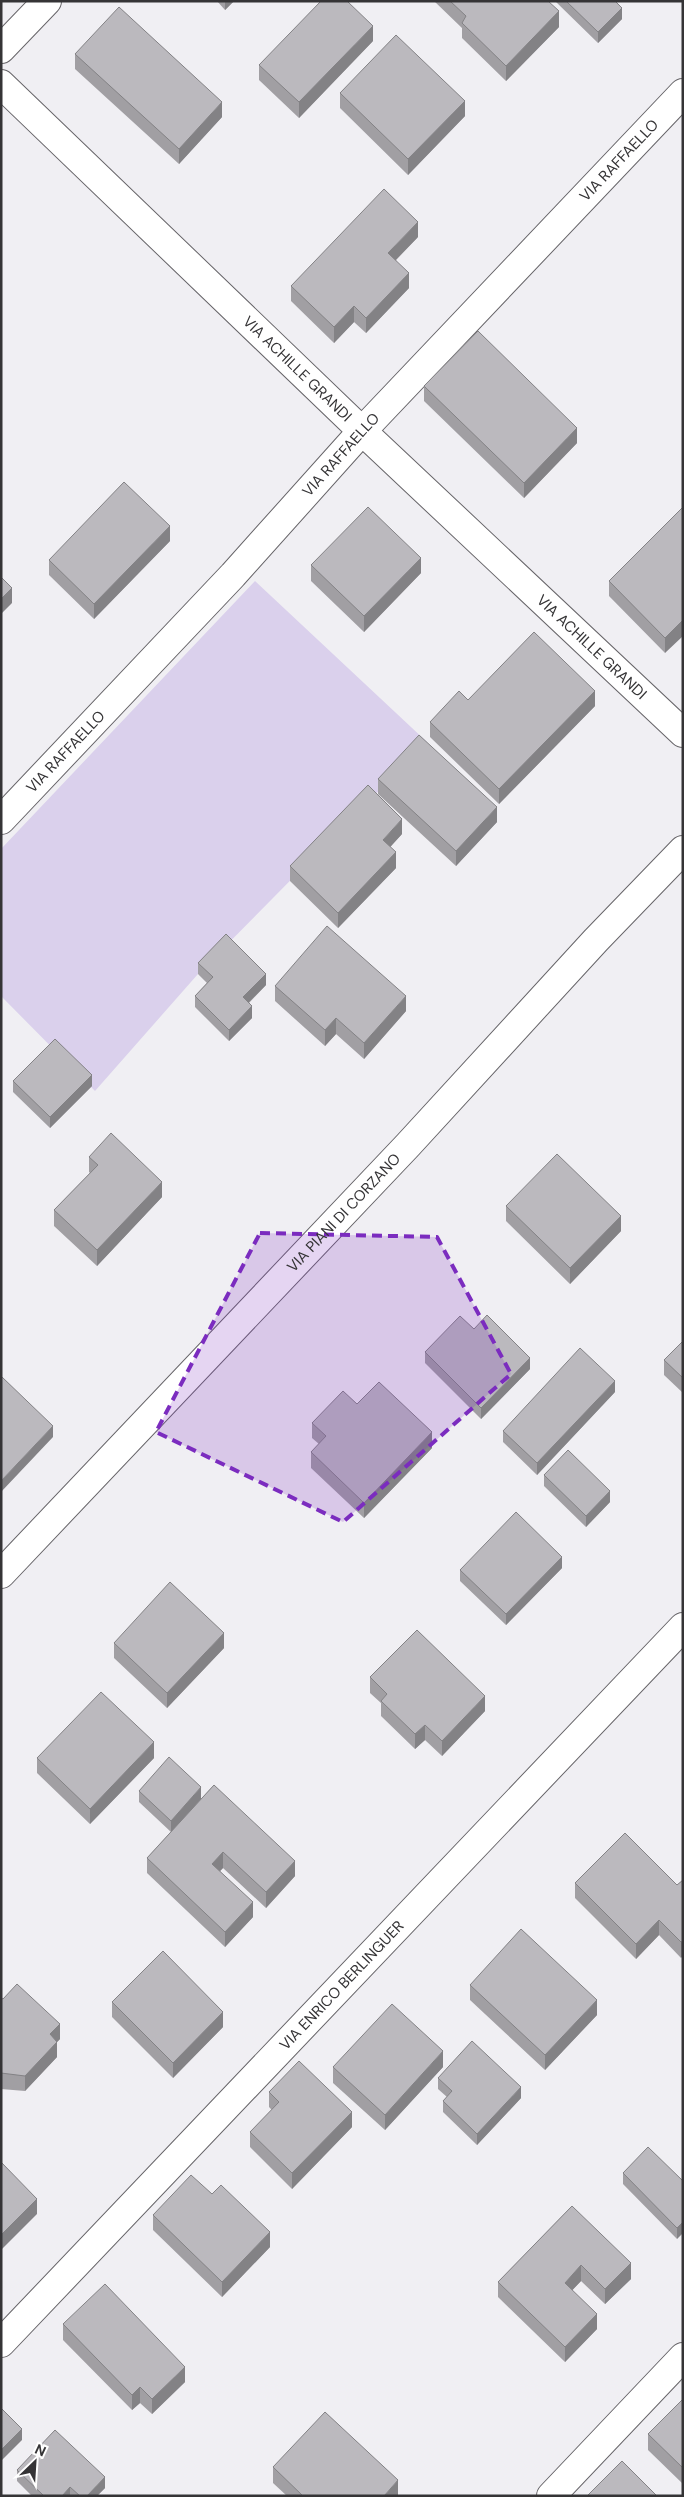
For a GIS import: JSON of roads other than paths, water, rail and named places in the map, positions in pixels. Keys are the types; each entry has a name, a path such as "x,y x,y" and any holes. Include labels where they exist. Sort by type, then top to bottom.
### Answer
{"street":[{"path":"1,50 47,1"},
{"name":"VIA ACHILLE GRANDI","path":"1,84 362,431 683,733"},
{"name":"VIA RAFFAELLO","path":"1,820 233,575 362,431 683,93"},
{"name":"VIA PIANI DI CORZANO","path":"1,1574 413,1140 596,940 683,850"},
{"name":"VIA ENRICO BERLINGUER","path":"1,2343 683,1627"},
{"path":"551,2496 683,2357"}]}
